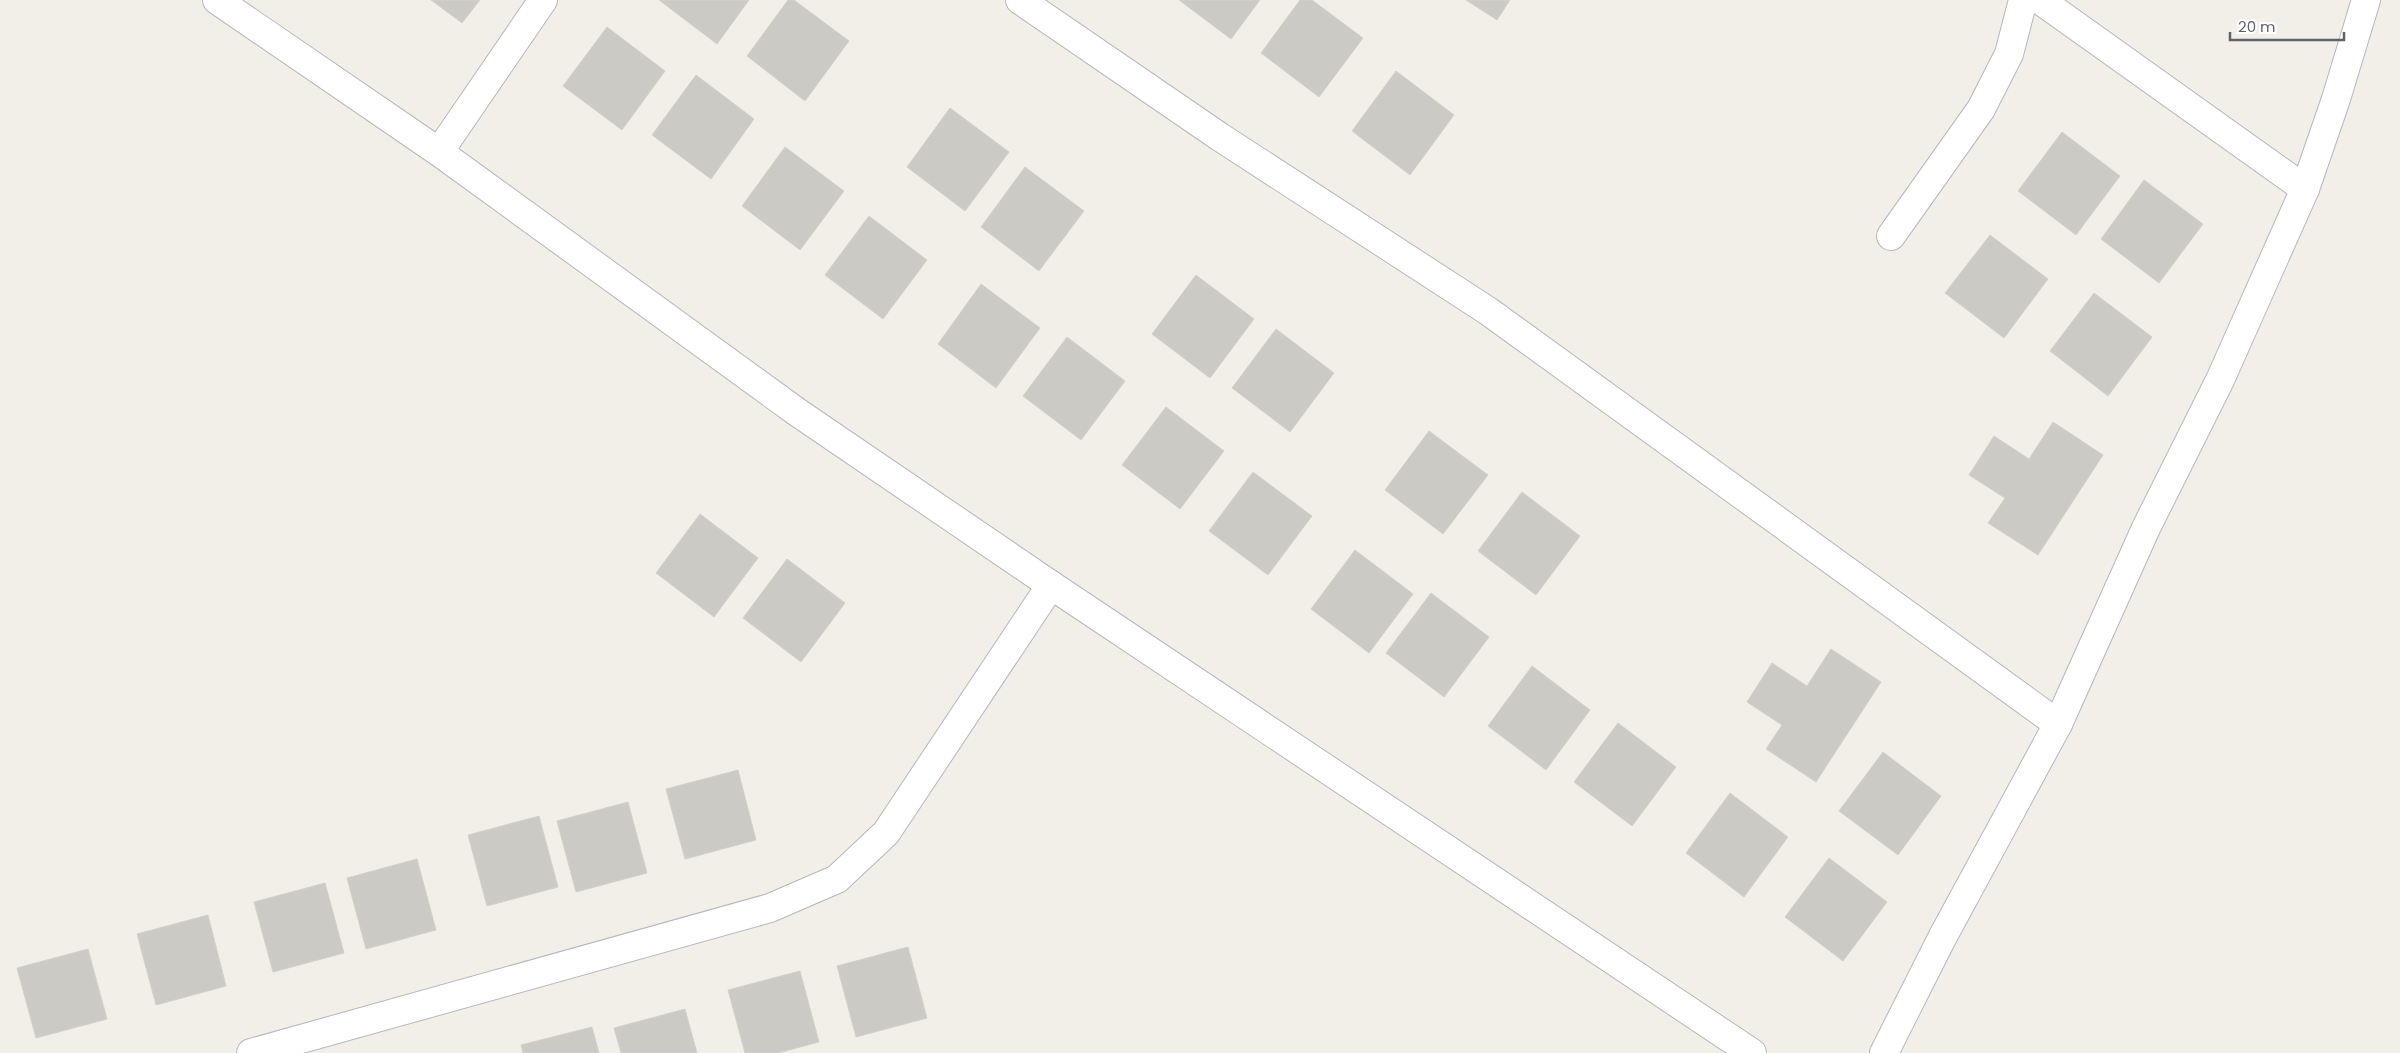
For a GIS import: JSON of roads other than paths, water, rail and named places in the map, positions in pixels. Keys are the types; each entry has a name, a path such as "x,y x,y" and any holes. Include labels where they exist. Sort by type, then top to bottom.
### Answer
{"street":[{"path":"216,0 439,152 797,412 1051,585 1752,1053"},
{"path":"439,152 543,0"},
{"path":"1020,0 1220,137 1488,311 2058,724"},
{"path":"1891,236 1981,109 2008,54 2023,0"},
{"path":"2040,0 2304,189"},
{"path":"1884,1053 1942,938 2058,724 2146,528 2220,380 2304,189 2336,99 2366,0"},
{"path":"251,1053 770,908 837,879 886,834 1051,585"}]}
